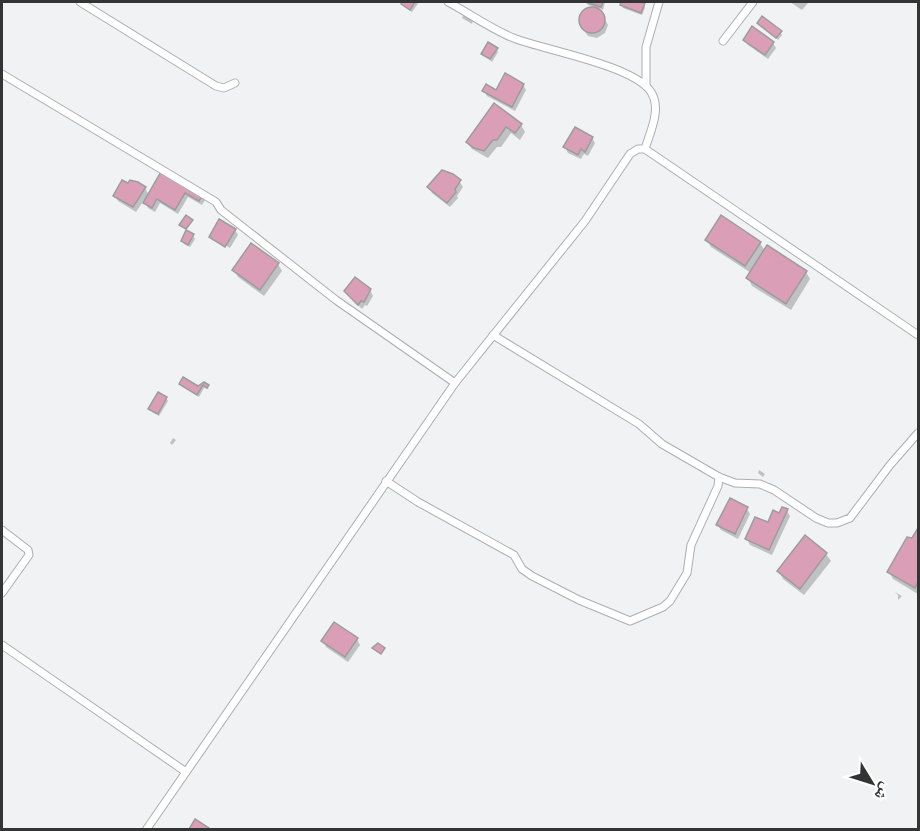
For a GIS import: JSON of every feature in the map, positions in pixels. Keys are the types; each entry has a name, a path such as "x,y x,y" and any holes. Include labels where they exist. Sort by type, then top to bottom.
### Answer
{"street":[{"path":"80,2 216,86 224,88 235,83"},
{"path":"448,2 514,39 608,66 646,86 652,93 656,105 655,119 645,149"},
{"path":"646,86 646,47 659,2"},
{"path":"723,41 753,2"},
{"path":"2,74 216,202 221,210 336,300 455,383"},
{"path":"146,830 455,383 585,221 630,154 638,149 645,149 918,335"},
{"path":"493,335 639,424 662,444 719,477 735,483 760,484 828,523 837,523 850,518 890,465 918,434"},
{"path":"386,481 418,502 514,555 522,569 532,576 579,600 630,621 663,607 670,601 687,573 691,545 718,486 719,477"},
{"path":"2,530 24,546 28,550 28,555 2,592"},
{"path":"2,645 186,772"}],"building":[{"path":"415,2 410,10 401,4"},
{"path":"585,2 603,2 601,7"},
{"path":"621,2 645,3 641,13 620,5"},
{"path":"592,7 601,11 605,20 601,29 592,33 583,29 579,20 583,11"},
{"path":"762,16 782,31 776,38 757,23"},
{"path":"752,26 774,42 765,55 743,40"},
{"path":"488,42 498,48 490,59 481,54"},
{"path":"505,73 524,84 512,107 482,91 486,84 496,90"},
{"path":"494,103 522,124 515,133 506,127 497,140 493,140 484,151 474,148 466,142"},
{"path":"575,127 593,137 585,152 581,149 578,155 563,147"},
{"path":"162,170 203,194 199,201 185,193 175,210 157,199 152,208 143,203"},
{"path":"442,170 461,180 455,189 456,192 447,203 427,187"},
{"path":"122,180 128,183 130,180 138,182 146,187 133,207 113,196"},
{"path":"186,215 193,220 186,229 179,225"},
{"path":"721,215 761,242 745,266 705,240"},
{"path":"219,219 236,229 225,247 209,237"},
{"path":"186,230 194,234 188,245 181,241"},
{"path":"251,243 279,263 260,290 232,270"},
{"path":"767,245 807,271 786,304 746,278"},
{"path":"355,277 371,289 364,302 361,301 358,305 344,291"},
{"path":"183,377 198,386 204,382 209,385 207,388 203,385 197,395 179,384"},
{"path":"158,392 167,397 158,414 148,409"},
{"path":"730,498 748,507 735,534 716,525"},
{"path":"782,507 788,509 769,550 745,539 755,517 768,522 773,510 779,513"},
{"path":"918,528 918,582 915,588 887,572 907,537 912,538"},
{"path":"805,535 827,553 800,589 777,571"},
{"path":"334,622 358,638 345,657 321,641"},
{"path":"378,643 385,648 381,654 372,648"},
{"path":"195,819 209,828 208,830 189,829"}]}
